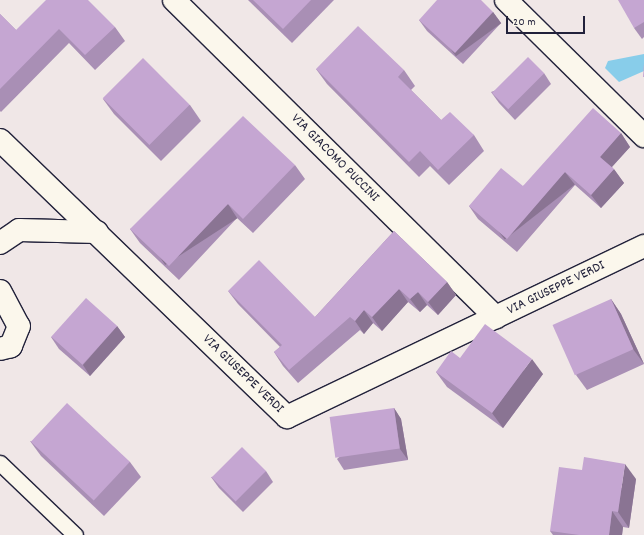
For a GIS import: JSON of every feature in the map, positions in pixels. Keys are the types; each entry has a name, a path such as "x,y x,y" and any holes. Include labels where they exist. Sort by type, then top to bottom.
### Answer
{"street":[{"name":"VIA GIACOMO PUCCINI","path":"174,0 496,317"},
{"path":"506,0 644,136"},
{"name":"VIA GIUSEPPE VERDI","path":"0,140 287,417 644,246"},
{"path":"0,242 19,230 97,232"},
{"path":"0,290 19,326 11,346 0,349"}],"lane":[{"path":"0,463 75,535"}],"water":[{"path":"644,54 644,71 619,82 605,68 608,61"}],"building":[{"path":"46,0 88,0 115,27 85,55 59,29 0,89 0,14 16,30"},
{"path":"253,0 311,0 283,29"},
{"path":"437,0 481,0 493,12 455,53 419,20"},
{"path":"618,0 644,0 644,22 634,28"},
{"path":"358,26 404,70 398,77 441,120 450,112 474,135 438,170 420,151 409,162 316,69"},
{"path":"528,57 544,73 508,109 492,93"},
{"path":"143,58 190,105 149,145 103,98"},
{"path":"593,108 621,133 600,157 614,169 591,195 565,172 507,239 469,206 501,168 523,186"},
{"path":"243,116 295,165 243,219 228,204 169,266 130,229"},
{"path":"394,231 447,282 428,302 418,292 410,299 399,289 372,317 364,310 355,321 350,317 289,370 274,352 282,345 228,291 259,260 315,317"},
{"path":"86,298 117,326 82,365 51,337"},
{"path":"611,299 633,349 575,375 553,325"},
{"path":"485,324 532,359 492,413 436,372 451,351 460,358"},
{"path":"67,403 130,462 94,500 31,442"},
{"path":"394,408 400,449 335,458 330,417"},
{"path":"242,447 266,471 236,501 212,477"},
{"path":"584,457 625,464 618,512 612,511 609,535 579,535 550,531 559,467 582,470"}]}
